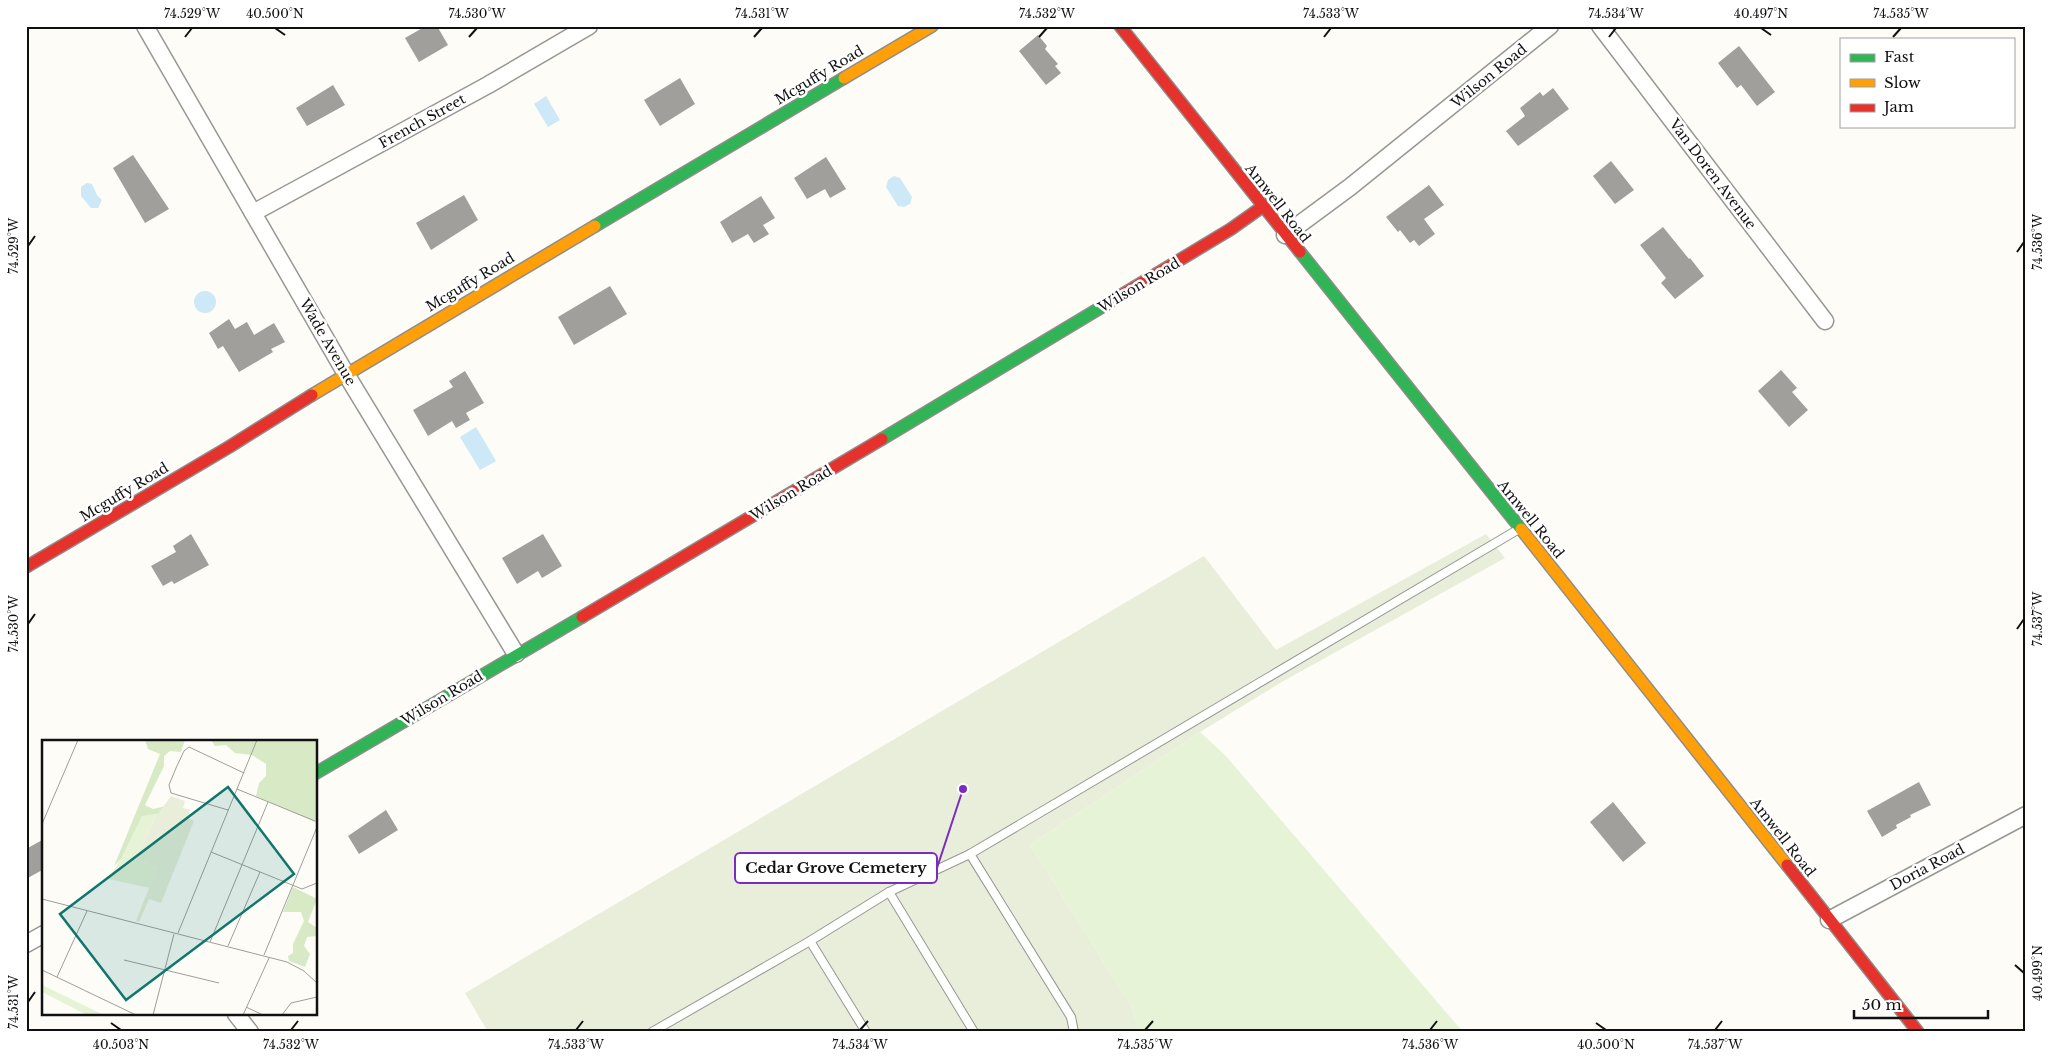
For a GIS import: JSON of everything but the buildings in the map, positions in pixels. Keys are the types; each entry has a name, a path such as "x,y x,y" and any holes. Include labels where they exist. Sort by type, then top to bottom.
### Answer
{"street":[{"name":"Wade Avenue","path":"145,26 346,374 516,654"},
{"name":"French Street","path":"253,213 488,85 589,26"},
{"name":"Mcguffy Road","path":"26,567 229,448 346,374 932,26"},
{"name":"Amwell Road","path":"1120,26 1262,207 1666,711 1918,1032"},
{"name":"Wilson Road","path":"1285,235 1350,187 1550,26"},
{"name":"Van Doren Avenue","path":"1600,26 1825,321"},
{"name":"Wilson Road","path":"318,772 516,654 748,520 1231,229 1262,207"},
{"name":"Doria Road","path":"1829,920 2026,815"},
{"path":"26,944 42,935"},
{"path":"238,1016 250,1032"}],"lane":[{"path":"652,1032 810,941 889,892 970,854 1520,528"},
{"path":"970,854 1071,1017 1074,1032"},
{"path":"889,892 974,1032"},
{"path":"810,941 866,1032"}],"green space":[{"path":"1486,534 1505,558 1280,683 1200,732 1030,845 1131,1006 1139,1032 488,1032 465,993 1204,556 1276,650"},
{"path":"1200,732 1225,755 1463,1032 1139,1032 1131,1006 1030,845"}],"water":[{"path":"546,96 560,120 548,127 534,104"},
{"path":"894,176 900,178 912,197 910,204 904,207 898,206 886,187 888,180"},
{"path":"87,183 92,184 97,195 102,200 98,208 91,208 81,196 81,187"},
{"path":"205,291 215,298 216,302 209,312 205,313 195,306 194,302 201,292"},
{"path":"476,427 496,461 480,470 460,437"}],"traffic: fast":[{"path":"595,226 844,78"},
{"path":"1300,252 1521,529"},
{"path":"882,439 1105,305"},
{"path":"318,772 582,617"}],"traffic: slow":[{"path":"844,78 932,26"},
{"path":"312,395 595,226"},
{"path":"1521,529 1787,865"}],"traffic: jam":[{"path":"1120,26 1300,252"},
{"path":"1105,305 1231,229 1262,207"},
{"path":"26,567 229,447 312,395"},
{"path":"582,617 882,439"},
{"path":"1787,865 1918,1032"}],"place":[{"name":"Cedar Grove Cemetery","path":"963,789"}]}
